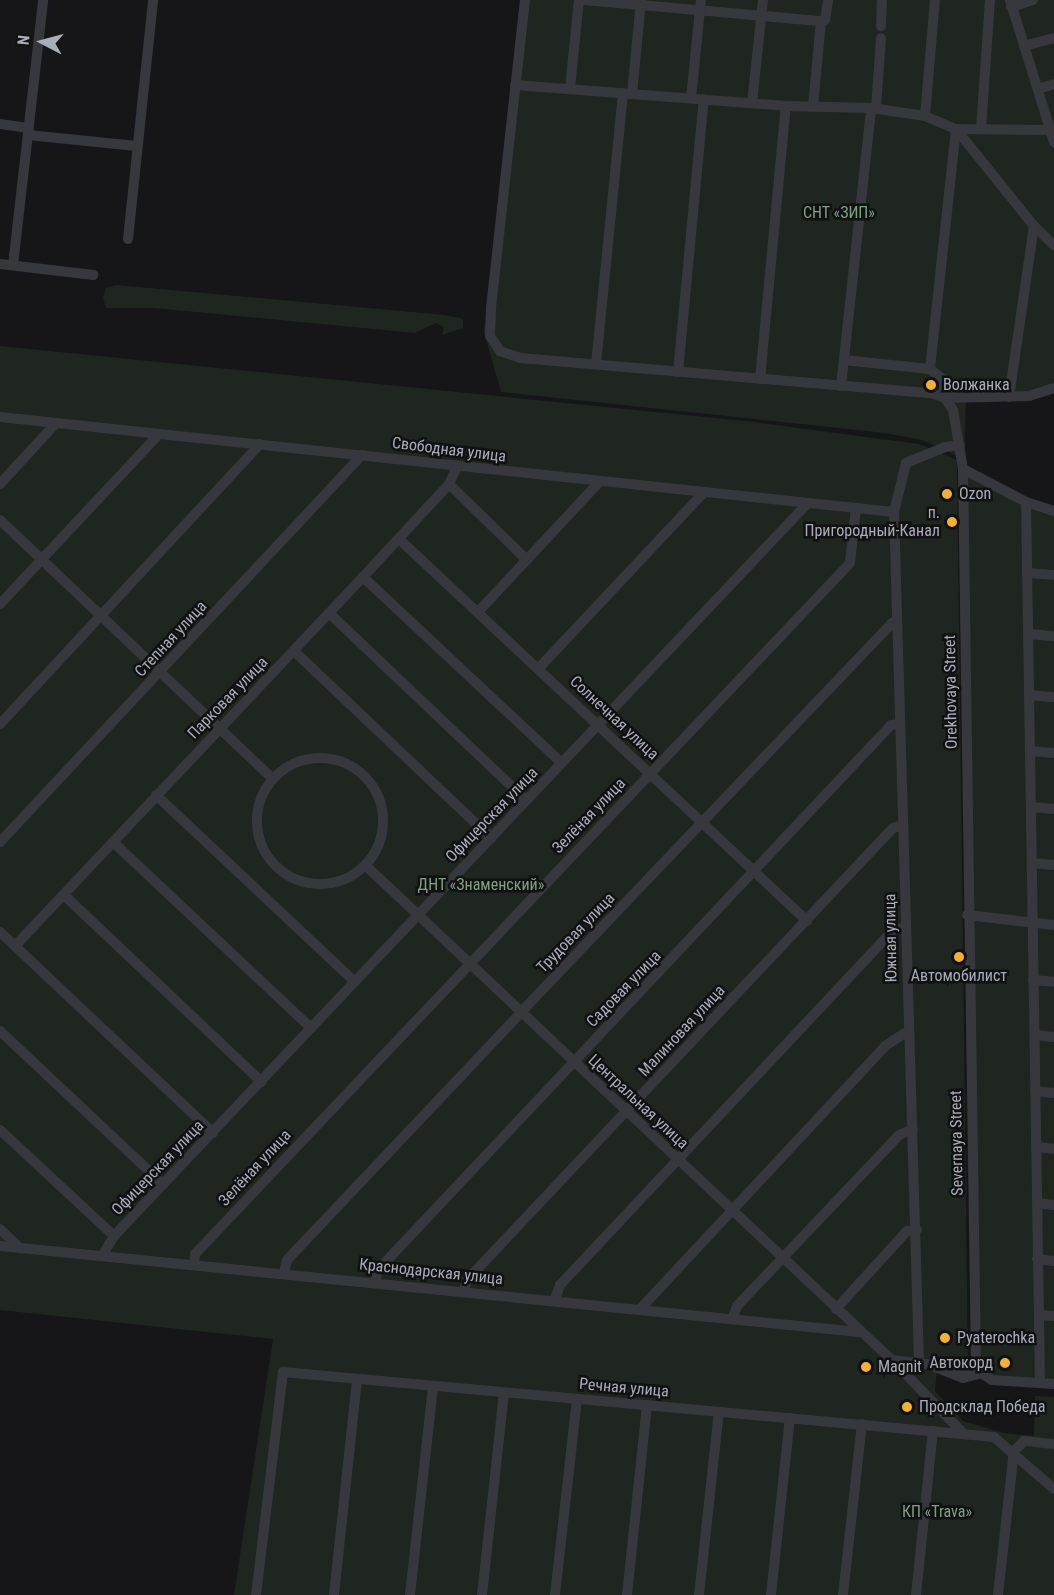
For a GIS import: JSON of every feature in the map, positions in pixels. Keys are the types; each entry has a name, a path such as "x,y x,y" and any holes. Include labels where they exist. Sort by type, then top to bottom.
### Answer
{"street":[{"path":"13,265 43,0"},
{"path":"128,239 153,0"},
{"path":"525,0 490,336 500,351 520,358 932,393 945,398 1009,397 1054,388"},
{"path":"570,88 579,0"},
{"path":"584,0 700,5 762,16 821,21 825,20 828,0"},
{"path":"752,103 764,0"},
{"path":"881,26 882,0"},
{"path":"925,116 935,0"},
{"path":"981,129 990,0"},
{"path":"515,85 786,106 874,108 925,116 956,129 1053,135 1010,3 1034,0"},
{"path":"596,364 627,93 641,3"},
{"path":"690,98 700,5"},
{"path":"813,106 821,21"},
{"path":"841,386 881,38"},
{"path":"1024,46 1054,38"},
{"path":"1038,89 1054,84"},
{"path":"678,372 704,99"},
{"path":"760,379 786,106"},
{"path":"0,124 28,132 136,146"},
{"path":"956,129 1034,226 1054,244"},
{"path":"844,360 930,369 956,129"},
{"path":"1009,397 1034,226"},
{"path":"0,264 93,275"},
{"name":"Orekhovaya Street","path":"930,369 943,379 945,398 953,410 963,470 967,915"},
{"name":"Свободная улица","path":"0,417 894,512"},
{"path":"0,484 56,423"},
{"path":"0,604 159,434"},
{"path":"0,724 260,444"},
{"name":"Южная улица","path":"924,1363 908,1031 894,512 906,464 945,447 960,445"},
{"name":"Степная улица","path":"0,842 362,455"},
{"name":"Парковая улица","path":"15,945 399,539 449,484 457,467"},
{"path":"963,470 1026,502 1054,511"},
{"path":"478,612 600,481"},
{"path":"449,484 527,560"},
{"path":"538,669 704,492"},
{"path":"1026,502 1040,1382"},
{"name":"Офицерская улица","path":"102,1256 114,1236 808,503"},
{"name":"Зелёная улица","path":"194,1263 195,1254 850,563 856,508"},
{"path":"0,520 273,779"},
{"name":"Солнечная улица","path":"399,539 704,822 807,921"},
{"path":"1027,573 1054,575"},
{"path":"363,577 562,763"},
{"path":"329,614 526,800"},
{"name":"Трудовая улица","path":"284,1272 287,1260 892,623 897,622"},
{"path":"1029,634 1054,636"},
{"path":"294,651 491,838"},
{"path":"1029,694 1054,697"},
{"name":"Садовая улица","path":"375,1281 378,1270 756,872 891,725 900,724"},
{"path":"1030,751 1054,753"},
{"path":"330,758 363,775 375,789 383,825 379,844 365,865 344,880 324,884 304,882 278,867 261,843 257,823 260,802 273,779 293,764 311,759 330,758"},
{"path":"156,795 355,982"},
{"path":"1030,807 1054,809"},
{"name":"Малиновая улица","path":"464,1290 467,1280 893,828 903,825"},
{"path":"113,842 311,1028"},
{"path":"1032,863 1054,865"},
{"name":"Центральная улица","path":"365,865 859,1332 892,1360 962,1432"},
{"path":"63,895 262,1082"},
{"path":"967,915 1054,925"},
{"name":"Severnaya Street","path":"967,915 977,1372"},
{"path":"555,1299 560,1285 893,930 906,927"},
{"path":"0,932 213,1133"},
{"path":"1033,980 1054,982"},
{"path":"0,1031 163,1184"},
{"path":"642,1308 731,1209 885,1046 908,1031"},
{"path":"1035,1035 1054,1036"},
{"path":"1035,1091 1054,1093"},
{"path":"733,1317 737,1306 899,1135 913,1129"},
{"path":"0,1130 114,1236"},
{"path":"1036,1147 1054,1149"},
{"path":"1037,1203 1054,1205"},
{"path":"0,1229 20,1248"},
{"path":"836,1309 907,1231 916,1230"},
{"name":"Краснодарская улица","path":"0,1246 555,1299 859,1332"},
{"path":"1037,1259 1054,1261"},
{"path":"1039,1315 1054,1316"},
{"path":"955,1367 975,1356"},
{"path":"892,1360 955,1367 977,1372 992,1380 1054,1384"},
{"path":"924,1363 955,1377 977,1372"},
{"name":"Речная улица","path":"256,1595 283,1372 790,1419 962,1432 994,1437 1014,1451 1054,1489"},
{"path":"334,1595 357,1380"},
{"path":"410,1595 433,1387"},
{"path":"482,1595 504,1393"},
{"path":"555,1595 577,1399"},
{"path":"627,1595 647,1406"},
{"path":"699,1595 719,1412"},
{"path":"771,1595 790,1419"},
{"path":"843,1595 862,1424"},
{"path":"916,1595 933,1431"},
{"path":"998,1595 1014,1451 1024,1441 1054,1444"}],"green space":[{"name":"СНТ «ЗИП»","path":"520,0 1054,0 1054,393 966,399 964,459 922,440 885,433 501,392 484,332"},
{"path":"116,285 445,315 463,319 463,328 442,335 444,327 436,323 415,333 154,308 106,308 103,298 106,288"},
{"name":"ДНТ «Знаменский»","path":"0,346 745,421 919,444 957,460 968,1371 937,1367 935,1391 963,1421 1004,1433 1034,1436 1035,1396 1054,1397 1054,1595 234,1595 273,1339 0,1310"},
{"path":"963,469 1054,511 1054,1384 978,1374"}],"place":[{"name":"Волжанка","path":"931,385"},
{"name":"Ozon","path":"947,494"},
{"name":"п. Пригородный-Канал","path":"952,522"},
{"name":"Автомобилист","path":"959,957"},
{"name":"Pyaterochka","path":"945,1338"},
{"name":"Автокорд","path":"1005,1363"},
{"name":"Magnit","path":"866,1367"},
{"name":"Продсклад Победа","path":"907,1407"}],"park label":[{"name":"КП «Trava»","path":"937,1512"}]}
